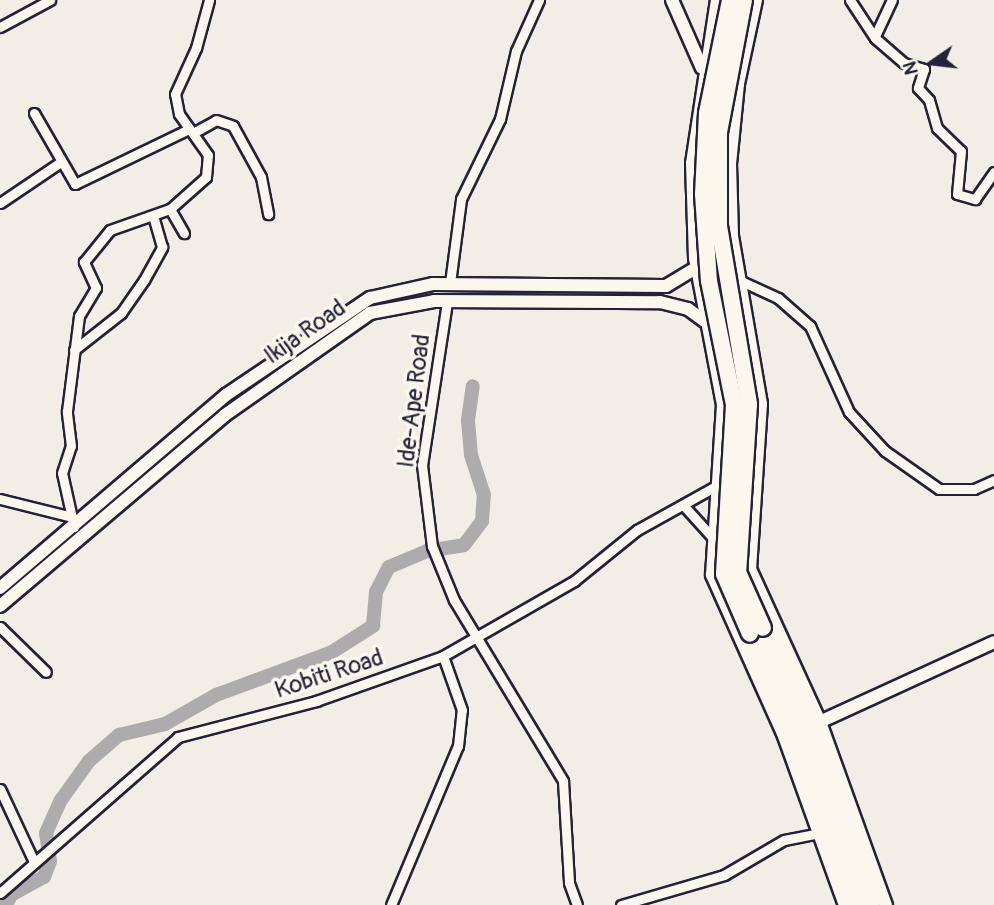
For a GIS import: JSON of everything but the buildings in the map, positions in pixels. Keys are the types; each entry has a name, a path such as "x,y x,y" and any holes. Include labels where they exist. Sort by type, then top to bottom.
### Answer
{"highway":[{"path":"730,0 707,113 703,205 709,281 734,405 724,574 756,631 803,729 872,905"},
{"path":"744,0 721,116 718,205 749,404 737,562 756,631"},
{"path":"803,729 857,905"}],"street":[{"path":"0,27 50,0"},
{"path":"0,499 73,522 62,472 71,446 66,411 79,316 96,288 86,259 110,229 170,209 200,186 210,166 175,94 196,48 209,0"},
{"path":"450,283 461,199 500,119 516,51 539,0"},
{"path":"672,0 702,68"},
{"path":"717,0 702,68 692,163 696,268 723,405 713,537 717,594 803,729 820,834 845,905"},
{"path":"756,0 732,130 731,220 757,360 760,451 750,569 803,729 886,905"},
{"path":"850,0 875,36 904,63 924,69 918,88 929,100 937,128 961,151 957,194 975,199 994,172"},
{"path":"875,36 892,0"},
{"path":"34,113 59,163 75,184 216,120 233,126 261,177 268,214"},
{"path":"0,203 59,163"},
{"path":"170,209 184,233"},
{"path":"74,350 121,313 144,280 162,247 153,216"},
{"name":"Ikija Road","path":"0,588 73,522 226,395 328,322 379,295 450,283 666,286 696,268"},
{"path":"741,281 778,298 810,326 849,412 885,451 939,489 974,489 994,480"},
{"name":"Ikija Road","path":"0,606 225,415 335,333 390,307 447,302 660,302 688,309 707,324"},
{"name":"Ide-Ape Road","path":"447,302 422,465 435,562 563,781 569,883 577,905"},
{"path":"717,366 757,360"},
{"name":"Kobiti Road","path":"0,893 178,737 316,701 443,656 573,581 647,523 685,507 718,485"},
{"path":"685,507 713,537"},
{"path":"0,627 46,672"},
{"path":"803,729 994,642"},
{"path":"391,905 458,746 462,710 443,656"},
{"path":"0,789 34,862"},
{"path":"621,905 724,875 784,840 820,834"}],"waterway":[{"path":"6,905 11,895 44,877 50,861 46,833 61,800 89,761 119,735 165,724 216,695 332,652 373,626 376,592 389,567 427,551 464,545 482,521 484,495 471,455 468,420 473,386"}]}
